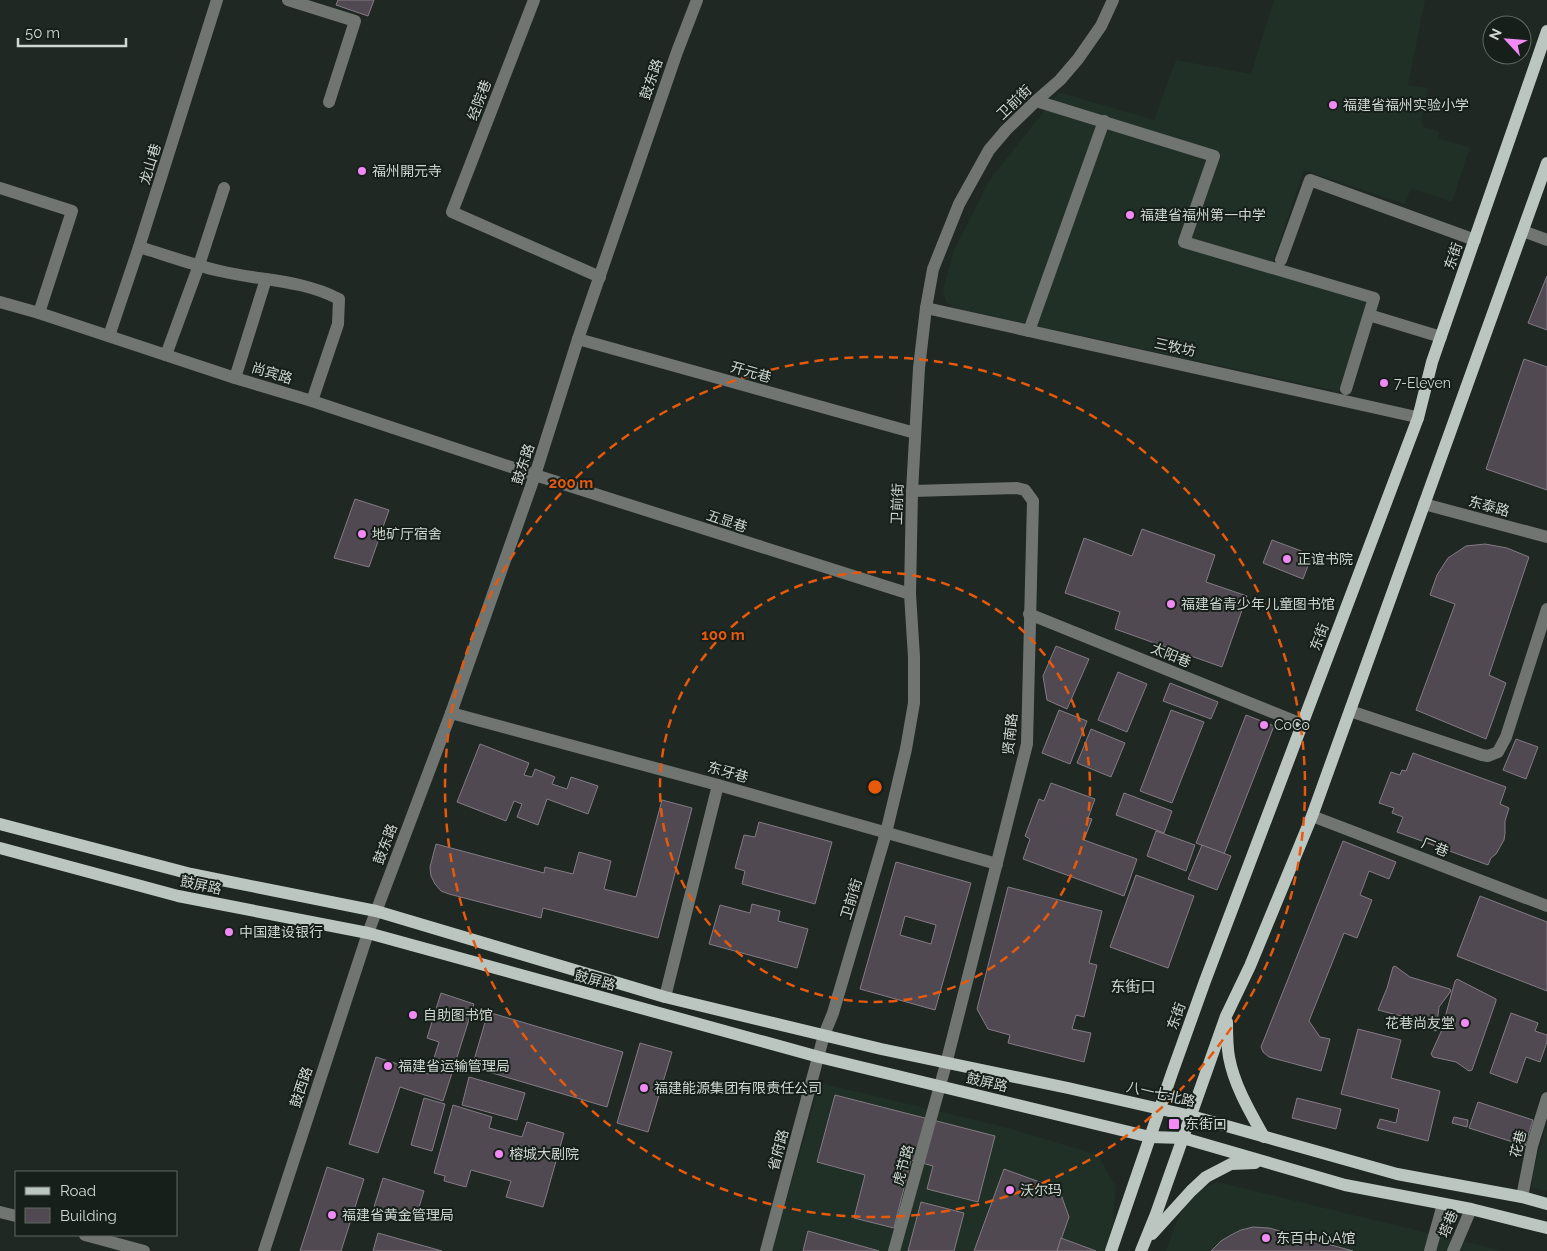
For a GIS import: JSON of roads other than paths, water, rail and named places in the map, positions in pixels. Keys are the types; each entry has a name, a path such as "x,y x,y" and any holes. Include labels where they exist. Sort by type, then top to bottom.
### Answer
{"main road":[{"name":"东街","path":"1111,1251 1202,990 1418,418 1432,362 1547,31"},
{"path":"1143,1247 1226,1016 1250,966 1312,816 1547,163"},
{"name":"鼓屏路","path":"0,824 191,874 376,911 665,997 824,1036"},
{"name":"鼓屏路","path":"0,848 178,896 368,933 819,1057 1150,1136 1183,1138"},
{"path":"1226,1016 1229,1058 1249,1110 1264,1137"},
{"name":"八一七北路","path":"824,1036 1191,1116 1397,1174 1522,1197 1547,1204"},
{"path":"1183,1138 1345,1185 1471,1209 1547,1228"},
{"path":"1143,1247 1169,1213 1206,1177 1231,1164 1263,1162"}],"street":[{"name":"龙山巷","path":"109,336 217,0"},
{"path":"288,0 355,21 329,102"},
{"name":"经院巷","path":"534,0 452,212 600,277"},
{"name":"鼓东路","path":"368,933 451,713 535,476 578,339 677,52 697,0"},
{"name":"卫前街","path":"819,1057 886,834 906,748 914,703 914,657 910,594 912,491 919,368 933,269 958,204 989,150 1006,130 1060,80 1078,59 1101,26 1114,0"},
{"path":"1036,101 1214,156 1184,242 1374,298 1346,389"},
{"path":"1029,331 1104,121"},
{"path":"1281,260 1310,180 1475,240"},
{"path":"0,188 72,211 39,313"},
{"path":"166,355 199,265 224,188"},
{"path":"1523,231 1547,240"},
{"path":"139,247 220,271 289,282 339,298 338,324 312,401"},
{"path":"235,378 266,279"},
{"name":"尚宾路","path":"0,302 312,401 535,476"},
{"name":"三牧坊","path":"926,308 1418,418"},
{"path":"1369,315 1441,337"},
{"name":"开元巷","path":"578,339 915,433"},
{"name":"五显巷","path":"535,476 910,594"},
{"name":"贤南路","path":"912,491 1017,488 1025,490 1032,501 1027,744 940,1086"},
{"name":"东泰路","path":"1424,504 1547,537"},
{"path":"1350,711 1482,755 1488,756 1498,752 1506,737 1547,609"},
{"name":"太阳巷","path":"1029,614 1302,724"},
{"name":"东牙巷","path":"451,713 718,785 997,864"},
{"path":"665,997 718,785"},
{"name":"厂巷","path":"1312,816 1547,906"},
{"name":"鼓西路","path":"264,1251 368,933"},
{"name":"省府路","path":"766,1251 819,1057"},
{"name":"虎节路","path":"894,1251 940,1086"},
{"name":"花巷","path":"1522,1197 1532,1146 1547,1098"},
{"path":"1430,1251 1443,1204"},
{"name":"塔巷","path":"1453,1251 1471,1209"},
{"path":"0,1212 15,1216"},
{"path":"89,1236 144,1251"}],"place":[{"name":"福建省福州实验小学","path":"1333,105"},
{"name":"福州開元寺","path":"362,171"},
{"name":"福建省福州第一中学","path":"1130,215"},
{"name":"7-Eleven","path":"1384,383"},
{"name":"地矿厅宿舍","path":"362,534"},
{"name":"正谊书院","path":"1287,559"},
{"name":"福建省青少年儿童图书馆","path":"1171,604"},
{"name":"CoCo","path":"1264,725"},
{"name":"中国建设银行","path":"229,932"},
{"name":"自助图书馆","path":"413,1015"},
{"name":"花巷尚友堂","path":"1465,1023"},
{"name":"福建省运输管理局","path":"388,1066"},
{"name":"福建能源集团有限责任公司","path":"644,1088"},
{"name":"东街口","path":"1174,1124"},
{"name":"榕城大剧院","path":"499,1154"},
{"name":"沃尔玛","path":"1010,1190"},
{"name":"福建省黄金管理局","path":"332,1215"},
{"name":"东百中心A馆","path":"1266,1238"}],"district":[{"name":"东街口","path":"1133,987"}]}
